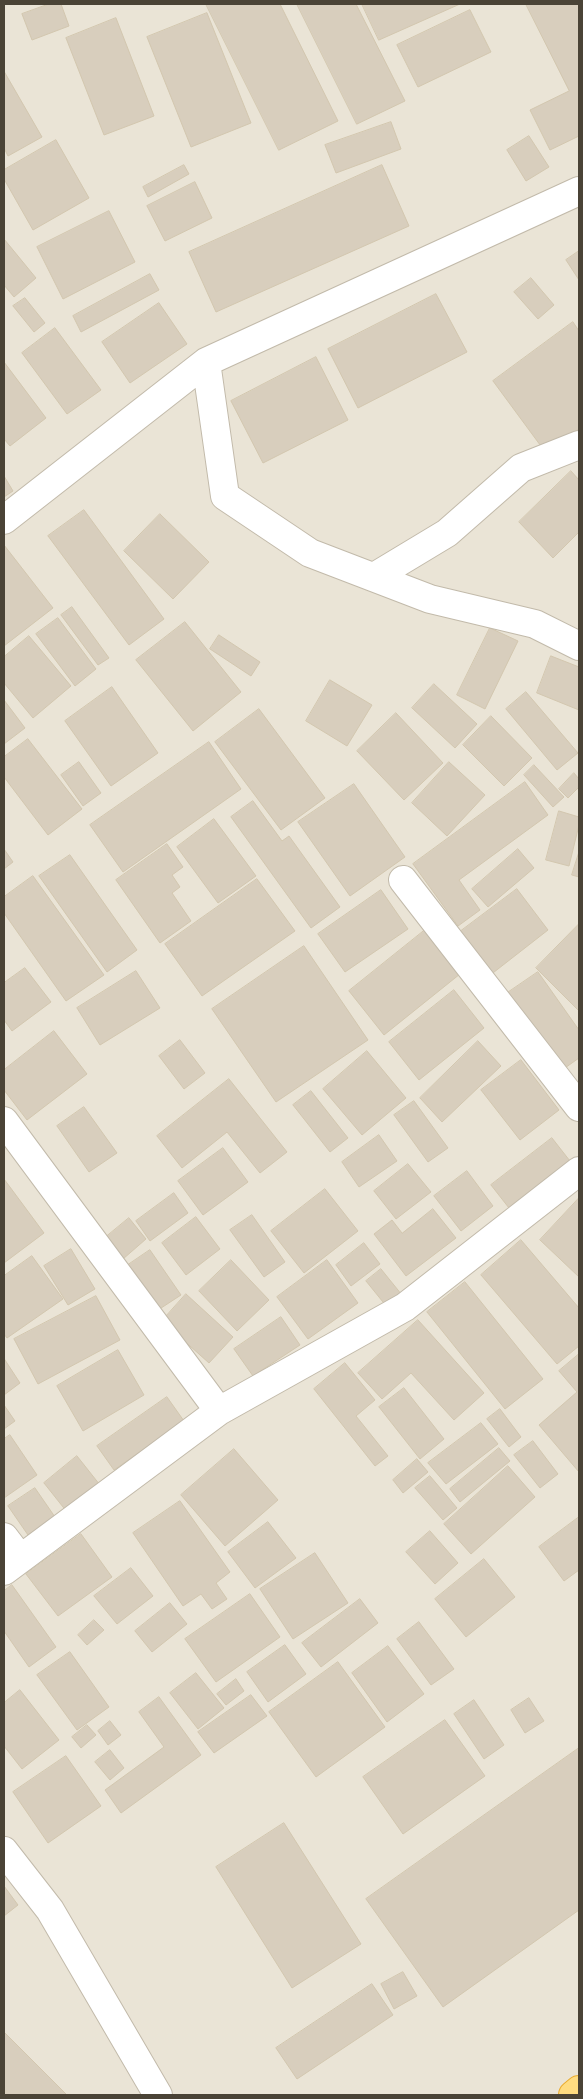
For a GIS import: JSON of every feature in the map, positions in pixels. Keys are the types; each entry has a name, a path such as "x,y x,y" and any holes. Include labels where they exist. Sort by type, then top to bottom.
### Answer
{"highway":[{"path":"573,2095 579,2090"}],"street":[{"path":"4,520 206,362 579,191"},
{"path":"206,362 224,496 310,554 430,598 535,624 579,646"},
{"path":"374,577 447,533 522,468 579,445"},
{"path":"403,880 579,1107"},
{"path":"4,1121 219,1411"},
{"path":"4,1537 12,1565 219,1411 405,1307 579,1171"},
{"path":"4,1851 50,1910 158,2095"}],"shaded area":[{"path":"4,4 579,4 579,2095 4,2095"}],"building":[{"path":"49,4 61,4 69,26 32,40 22,14"},
{"path":"206,4 280,4 338,121 279,150"},
{"path":"297,4 356,4 405,101 357,124"},
{"path":"362,4 460,4 379,40"},
{"path":"526,4 579,4 579,136 550,150 530,110 569,91"},
{"path":"470,10 491,52 418,87 397,45"},
{"path":"207,13 251,123 191,147 147,37"},
{"path":"116,18 154,116 104,135 66,38"},
{"path":"5,73 42,137 8,156 4,148"},
{"path":"391,122 401,149 336,173 325,145"},
{"path":"529,136 549,167 526,181 507,150"},
{"path":"56,140 89,198 33,230 4,179 4,170"},
{"path":"184,165 189,174 148,197 143,187"},
{"path":"382,165 409,226 216,312 189,252"},
{"path":"195,182 212,218 165,241 147,206"},
{"path":"109,211 135,262 63,299 37,247"},
{"path":"4,239 36,278 14,297 4,285"},
{"path":"579,251 579,280 566,260"},
{"path":"150,274 159,290 81,332 73,316"},
{"path":"531,278 554,305 538,319 514,292"},
{"path":"436,294 467,352 358,408 328,349"},
{"path":"25,298 45,323 34,332 13,306"},
{"path":"159,303 187,344 130,383 102,342"},
{"path":"573,322 579,331 579,429 546,453 493,381"},
{"path":"55,328 101,390 67,414 22,353"},
{"path":"316,357 348,420 263,463 231,401"},
{"path":"4,362 46,418 10,446 4,439"},
{"path":"571,471 579,480 579,532 553,558 519,522"},
{"path":"4,476 13,491 4,497"},
{"path":"84,510 164,619 129,645 48,536"},
{"path":"160,514 209,562 173,599 124,551"},
{"path":"4,545 53,608 4,646"},
{"path":"72,607 109,658 98,665 61,615"},
{"path":"58,618 96,669 75,686 36,634"},
{"path":"185,622 241,692 193,731 136,660"},
{"path":"490,628 518,641 485,709 457,695"},
{"path":"219,635 260,662 251,676 210,649"},
{"path":"29,636 71,686 33,718 4,683 4,657"},
{"path":"551,656 579,667 579,710 537,693"},
{"path":"330,680 372,705 347,746 306,721"},
{"path":"434,684 477,724 455,748 412,708"},
{"path":"112,687 158,753 111,786 65,721"},
{"path":"526,692 578,753 557,770 506,709"},
{"path":"4,700 25,728 4,744"},
{"path":"259,709 325,798 281,830 215,742"},
{"path":"396,713 443,763 404,800 357,751"},
{"path":"491,716 532,758 504,786 463,745"},
{"path":"28,739 82,809 48,835 4,777 4,757"},
{"path":"209,742 241,789 123,872 90,825"},
{"path":"79,762 101,793 83,806 61,775"},
{"path":"449,762 485,795 447,836 412,803"},
{"path":"534,765 564,797 553,807 524,775"},
{"path":"574,773 579,779 579,787 568,798 559,789"},
{"path":"525,782 548,815 459,880 480,910 458,926 413,864"},
{"path":"354,784 405,857 350,896 298,822"},
{"path":"253,801 282,841 289,836 340,907 311,928 231,817"},
{"path":"559,811 579,817 579,825 569,866 546,860"},
{"path":"214,819 256,876 218,903 177,847"},
{"path":"167,844 183,867 172,875 180,887 172,893 191,921 160,943 116,880"},
{"path":"4,849 13,862 4,869"},
{"path":"518,849 534,868 488,907 472,889"},
{"path":"579,852 579,877 572,875"},
{"path":"70,855 137,950 107,972 39,876"},
{"path":"33,876 104,975 66,1001 4,913 4,897"},
{"path":"257,879 295,931 202,996 165,944"},
{"path":"517,889 548,930 489,976 457,934"},
{"path":"381,890 408,929 345,972 318,934"},
{"path":"579,924 579,1011 536,968"},
{"path":"425,930 460,974 384,1035 349,991"},
{"path":"304,946 368,1040 276,1102 212,1009"},
{"path":"25,968 51,1002 12,1031 4,1020 4,983"},
{"path":"136,971 160,1008 100,1045 77,1008"},
{"path":"538,972 579,1030 579,1058 555,1075 500,998"},
{"path":"454,990 484,1028 419,1080 389,1042"},
{"path":"54,1031 87,1074 27,1120 4,1090 4,1070"},
{"path":"180,1040 205,1073 184,1089 159,1056"},
{"path":"478,1041 501,1066 442,1122 420,1098"},
{"path":"367,1051 406,1098 362,1135 323,1089"},
{"path":"521,1060 559,1110 520,1140 481,1090"},
{"path":"229,1079 287,1152 260,1173 227,1132 182,1168 157,1136"},
{"path":"311,1091 348,1138 330,1152 293,1105"},
{"path":"414,1101 448,1148 428,1162 394,1115"},
{"path":"84,1107 117,1153 89,1172 57,1126"},
{"path":"379,1135 397,1161 359,1187 342,1162"},
{"path":"552,1138 570,1161 509,1208 491,1185"},
{"path":"223,1148 248,1182 203,1215 178,1181"},
{"path":"408,1164 431,1192 396,1219 374,1191"},
{"path":"467,1171 493,1206 461,1231 434,1196"},
{"path":"4,1179 44,1233 4,1263"},
{"path":"325,1189 358,1231 304,1273 271,1231"},
{"path":"174,1193 188,1213 150,1241 136,1221"},
{"path":"579,1198 579,1277 540,1240"},
{"path":"433,1209 456,1238 406,1276 374,1234 392,1220 402,1233"},
{"path":"252,1215 285,1262 264,1277 230,1230"},
{"path":"196,1217 220,1249 186,1275 162,1243"},
{"path":"129,1218 146,1239 123,1259 106,1237"},
{"path":"521,1240 579,1308 579,1346 557,1364 481,1275"},
{"path":"364,1243 380,1264 351,1286 336,1265"},
{"path":"71,1249 95,1289 68,1305 44,1266"},
{"path":"150,1250 181,1295 155,1312 125,1267"},
{"path":"32,1256 63,1299 7,1338 4,1334 4,1276"},
{"path":"231,1260 269,1300 237,1331 199,1291"},
{"path":"327,1260 358,1303 308,1339 277,1297"},
{"path":"381,1269 402,1295 387,1307 366,1281"},
{"path":"465,1282 543,1379 505,1409 427,1312"},
{"path":"186,1294 233,1337 209,1363 162,1321"},
{"path":"96,1296 120,1340 38,1384 14,1339"},
{"path":"281,1317 300,1345 253,1376 234,1349"},
{"path":"418,1320 484,1393 454,1420 411,1373 382,1399 358,1373"},
{"path":"118,1350 144,1395 83,1431 57,1386"},
{"path":"579,1354 579,1472 539,1425 577,1392 559,1371"},
{"path":"4,1361 20,1383 4,1395"},
{"path":"345,1363 375,1400 356,1416 388,1456 375,1466 314,1389"},
{"path":"404,1388 444,1439 420,1459 379,1407"},
{"path":"167,1397 184,1421 114,1470 97,1446"},
{"path":"4,1405 15,1421 4,1429"},
{"path":"500,1409 521,1437 509,1447 487,1419"},
{"path":"481,1423 498,1444 446,1484 428,1463"},
{"path":"10,1435 37,1475 4,1498 4,1439"},
{"path":"533,1441 558,1474 540,1488 514,1455"},
{"path":"499,1448 510,1461 460,1502 450,1489"},
{"path":"234,1449 278,1500 225,1546 181,1495"},
{"path":"77,1456 100,1485 67,1512 44,1483"},
{"path":"417,1459 428,1472 403,1493 393,1480"},
{"path":"508,1466 535,1497 471,1554 444,1524"},
{"path":"430,1476 457,1508 443,1520 415,1488"},
{"path":"35,1488 55,1517 28,1535 8,1506"},
{"path":"180,1501 230,1572 216,1583 227,1599 212,1609 201,1594 183,1606 133,1533"},
{"path":"579,1517 579,1570 564,1581 539,1547"},
{"path":"268,1522 296,1558 255,1588 228,1552"},
{"path":"430,1531 458,1563 435,1584 406,1552"},
{"path":"81,1534 112,1577 58,1616 26,1574"},
{"path":"315,1553 348,1603 293,1639 260,1589"},
{"path":"484,1559 515,1597 466,1637 435,1599"},
{"path":"131,1568 153,1596 117,1624 94,1596"},
{"path":"12,1585 56,1647 29,1667 4,1631 4,1591"},
{"path":"250,1594 280,1637 216,1682 185,1639"},
{"path":"360,1599 378,1623 321,1667 302,1643"},
{"path":"170,1603 187,1624 152,1652 135,1631"},
{"path":"94,1620 104,1630 87,1645 78,1635"},
{"path":"419,1622 454,1669 431,1685 397,1639"},
{"path":"285,1645 306,1674 268,1702 247,1672"},
{"path":"388,1646 424,1694 387,1722 352,1673"},
{"path":"70,1652 109,1707 77,1730 37,1675"},
{"path":"338,1662 385,1727 316,1777 269,1712"},
{"path":"196,1673 224,1708 198,1729 170,1693"},
{"path":"236,1679 244,1691 226,1705 217,1694"},
{"path":"20,1690 59,1740 22,1769 4,1746 4,1703"},
{"path":"251,1695 267,1716 214,1753 198,1732"},
{"path":"159,1697 201,1755 121,1813 105,1790 164,1747 139,1712"},
{"path":"529,1698 544,1721 525,1733 511,1710"},
{"path":"474,1700 504,1745 484,1759 454,1714"},
{"path":"445,1720 485,1776 403,1834 363,1777"},
{"path":"110,1721 121,1735 108,1745 98,1731"},
{"path":"87,1725 96,1735 81,1748 72,1737"},
{"path":"579,1748 579,1910 443,2007 366,1899"},
{"path":"110,1750 124,1768 110,1780 95,1762"},
{"path":"66,1756 101,1806 48,1843 13,1792"},
{"path":"284,1823 361,1944 292,1988 216,1867"},
{"path":"4,1886 18,1905 4,1916"},
{"path":"403,1972 417,1996 394,2009 381,1984"},
{"path":"372,1984 393,2015 297,2079 276,2048"},
{"path":"4,2032 67,2095 4,2095"}]}
